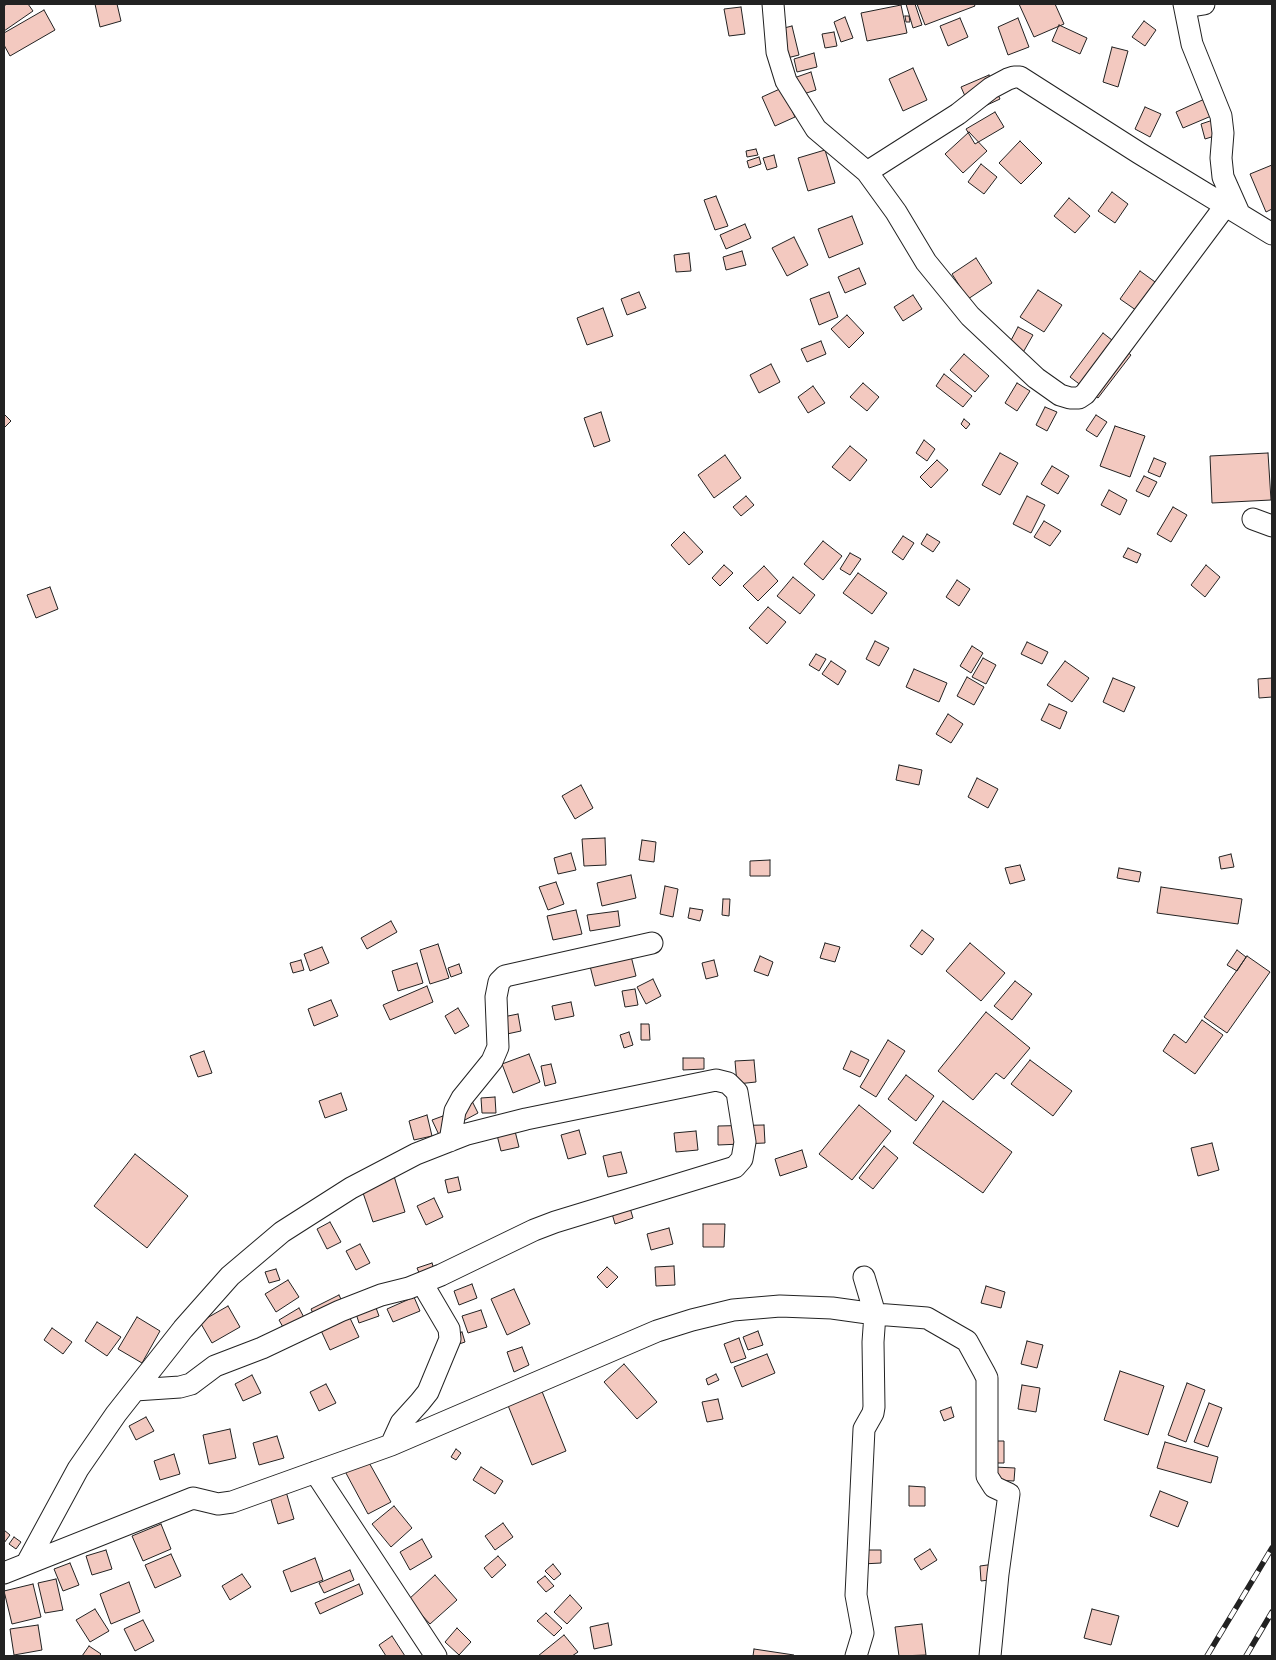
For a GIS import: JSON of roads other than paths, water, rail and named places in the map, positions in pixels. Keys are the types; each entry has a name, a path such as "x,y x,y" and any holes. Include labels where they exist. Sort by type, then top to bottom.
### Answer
{"street":[{"path":"773,4 777,52 786,81 816,128 867,172 896,212 926,262 970,316 1036,378 1060,395 1079,398 1085,394 1232,209"},
{"path":"1191,5 1187,28 1221,116 1223,177 1232,209"},
{"path":"867,172 958,114 991,88 1008,79 1020,77 1272,234"},
{"path":"450,1140 455,1111 462,1098 492,1061 498,1048 496,997 499,982 505,976 652,943"},
{"path":"27,1563 78,1469 135,1390 183,1329 230,1276 282,1232 351,1188 416,1154 467,1134 526,1119 716,1080 728,1083 737,1092 745,1142 742,1159 736,1167 534,1230 422,1283 381,1295 340,1311 262,1348 215,1366 191,1384 180,1387 135,1390"},
{"path":"856,1656 863,1633 856,1595 864,1429 873,1413 874,1407 873,1342 876,1314 864,1277"},
{"path":"391,1445 401,1423 428,1392 450,1339 449,1329 422,1283"},
{"path":"4,1572 193,1498 218,1504 232,1502 391,1445 658,1332 692,1320 733,1310 780,1306 832,1308 927,1318 967,1341 987,1378 986,1476 994,1487 1009,1494 998,1574 990,1656"},
{"path":"315,1472 436,1656"}],"railway":[{"path":"1207,1656 1272,1548"},
{"path":"1246,1656 1272,1612"}]}
